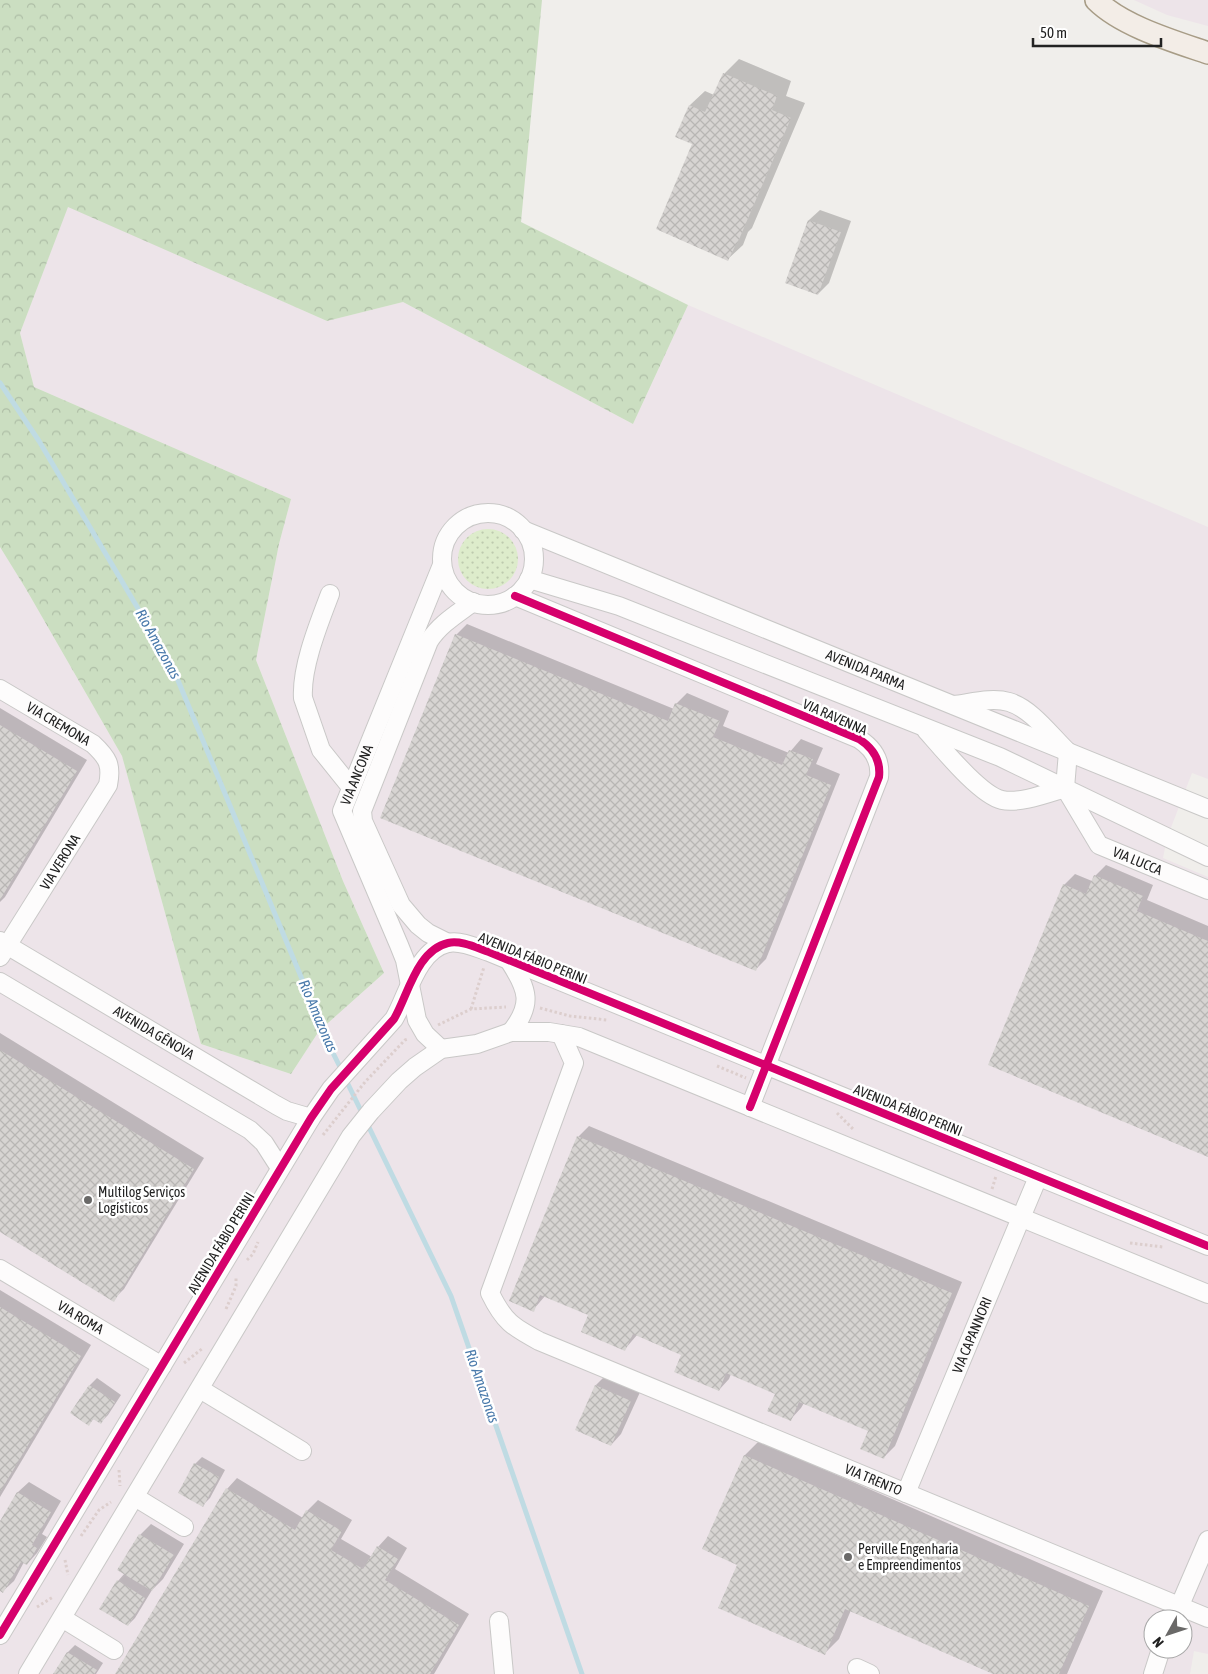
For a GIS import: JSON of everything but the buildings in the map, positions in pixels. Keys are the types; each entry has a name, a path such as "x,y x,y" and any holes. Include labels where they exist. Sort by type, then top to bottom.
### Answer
{"main road":[{"path":"1096,0 1120,18 1164,38 1208,53"}],"street":[{"path":"488,512 502,514 514,520 523,530 530,541 534,553 533,566 523,588 515,596 502,603 487,605 462,597 452,588 445,577 442,565 442,552 446,539 453,528 463,519 475,514 488,512"},
{"name":"AVENIDA PARMA","path":"523,530 1208,810"},
{"name":"VIA ANCONA","path":"410,986 399,945 343,817 342,806 442,565"},
{"path":"529,578 619,606 1000,758 1208,856"},
{"path":"330,594 313,640 302,689 303,698 322,750 350,786"},
{"name":"VIA RAVENNA","path":"515,596 859,740 867,744 878,760 879,776 750,1107"},
{"name":"VIA ANCONA","path":"448,943 428,933 401,904 363,820 362,811 429,641 445,623 473,602"},
{"name":"VIA CREMONA","path":"0,689 93,744 103,754 109,764"},
{"path":"953,705 993,700 1009,702 1023,709 1068,752 1066,788"},
{"path":"922,727 991,796 1003,800 1017,800 1066,788"},
{"name":"VIA VERONA","path":"2,948 108,785 109,764"},
{"name":"VIA LUCCA","path":"1066,788 1099,845 1208,890"},
{"name":"AVENIDA FÁBIO PERINI","path":"0,1635 310,1118 331,1088 394,1019 416,971 424,960 434,950 448,943 466,944 489,952 1208,1246"},
{"name":"AVENIDA GÊNOVA","path":"2,948 276,1105 310,1118"},
{"path":"510,962 525,992 526,1006 520,1020 511,1032"},
{"path":"0,982 250,1130 264,1143 280,1168"},
{"path":"410,986 417,1020 426,1034 441,1049"},
{"path":"28,1674 62,1618 128,1496 200,1389 351,1136 399,1080 414,1067 441,1049 477,1044 511,1032 561,1034 579,1037 1208,1294"},
{"name":"VIA TRENTO","path":"561,1034 574,1063 490,1294 498,1311 512,1326 539,1342 906,1493 1169,1609"},
{"name":"VIA CAPANNORI","path":"906,1493 1038,1177"},
{"name":"VIA ROMA","path":"0,1269 162,1366"},
{"path":"200,1389 302,1451"},
{"path":"128,1496 184,1527"},
{"path":"1177,1609 1208,1540"},
{"name":"VIA TRENTO","path":"1193,1615 1208,1618"},
{"path":"62,1618 114,1650"},
{"path":"499,1621 504,1674"},
{"path":"1153,1674 1158,1659"}],"path":[{"path":"471,1009 489,952"},
{"path":"317,1142 365,1082"},
{"path":"988,1204 1000,1161"},
{"path":"241,1267 253,1254 260,1237"},
{"path":"225,1310 236,1286 236,1274"},
{"path":"181,1366 204,1348"},
{"path":"118,1466 128,1496"},
{"path":"79,1539 99,1510 114,1500"},
{"path":"69,1552 64,1559 69,1579"},
{"path":"31,1610 60,1593"}],"shaded area":[{"path":"1134,0 1208,0 1208,26 1167,15"},
{"path":"68,206 327,321 403,302 633,424 688,305 1208,527 1208,779 1192,773 1167,838 1163,858 1208,877 1208,1654 1194,1651 1193,1657 1193,1609 1143,1609 1143,1659 1193,1659 1190,1674 0,1674 0,547 122,756 201,1044 291,1074 319,1031 384,973 343,881 256,660 279,544 291,499 34,387 20,333"}],"green space":[{"path":"0,0 542,0 521,222 688,305 633,424 403,302 327,321 68,207 20,333 34,387 291,499 279,544 256,660 343,881 384,973 319,1031 291,1074 201,1044 122,756 0,547"},
{"path":"488,529 504,534 509,538 513,543 518,559 513,575 509,580 504,584 488,589 472,584 467,580 463,575 458,559 463,543 467,538 472,534"}],"waterway":[{"name":"Rio Amazonas","path":"0,383 39,441 172,666 331,1049 342,1071"},
{"name":"Rio Amazonas","path":"345,1078 451,1296 582,1674"}],"cycle path":[{"path":"515,596 859,739 875,755 879,765 879,777 750,1107"},
{"path":"0,1635 311,1118 331,1089 394,1019 415,975 428,954 437,947 448,943 464,943 489,952 1208,1246"}],"place":[{"name":"Multilog Serviços Logísticos","path":"88,1200"},
{"name":"Perville Engenharia e Empreendimentos","path":"848,1557"}]}
